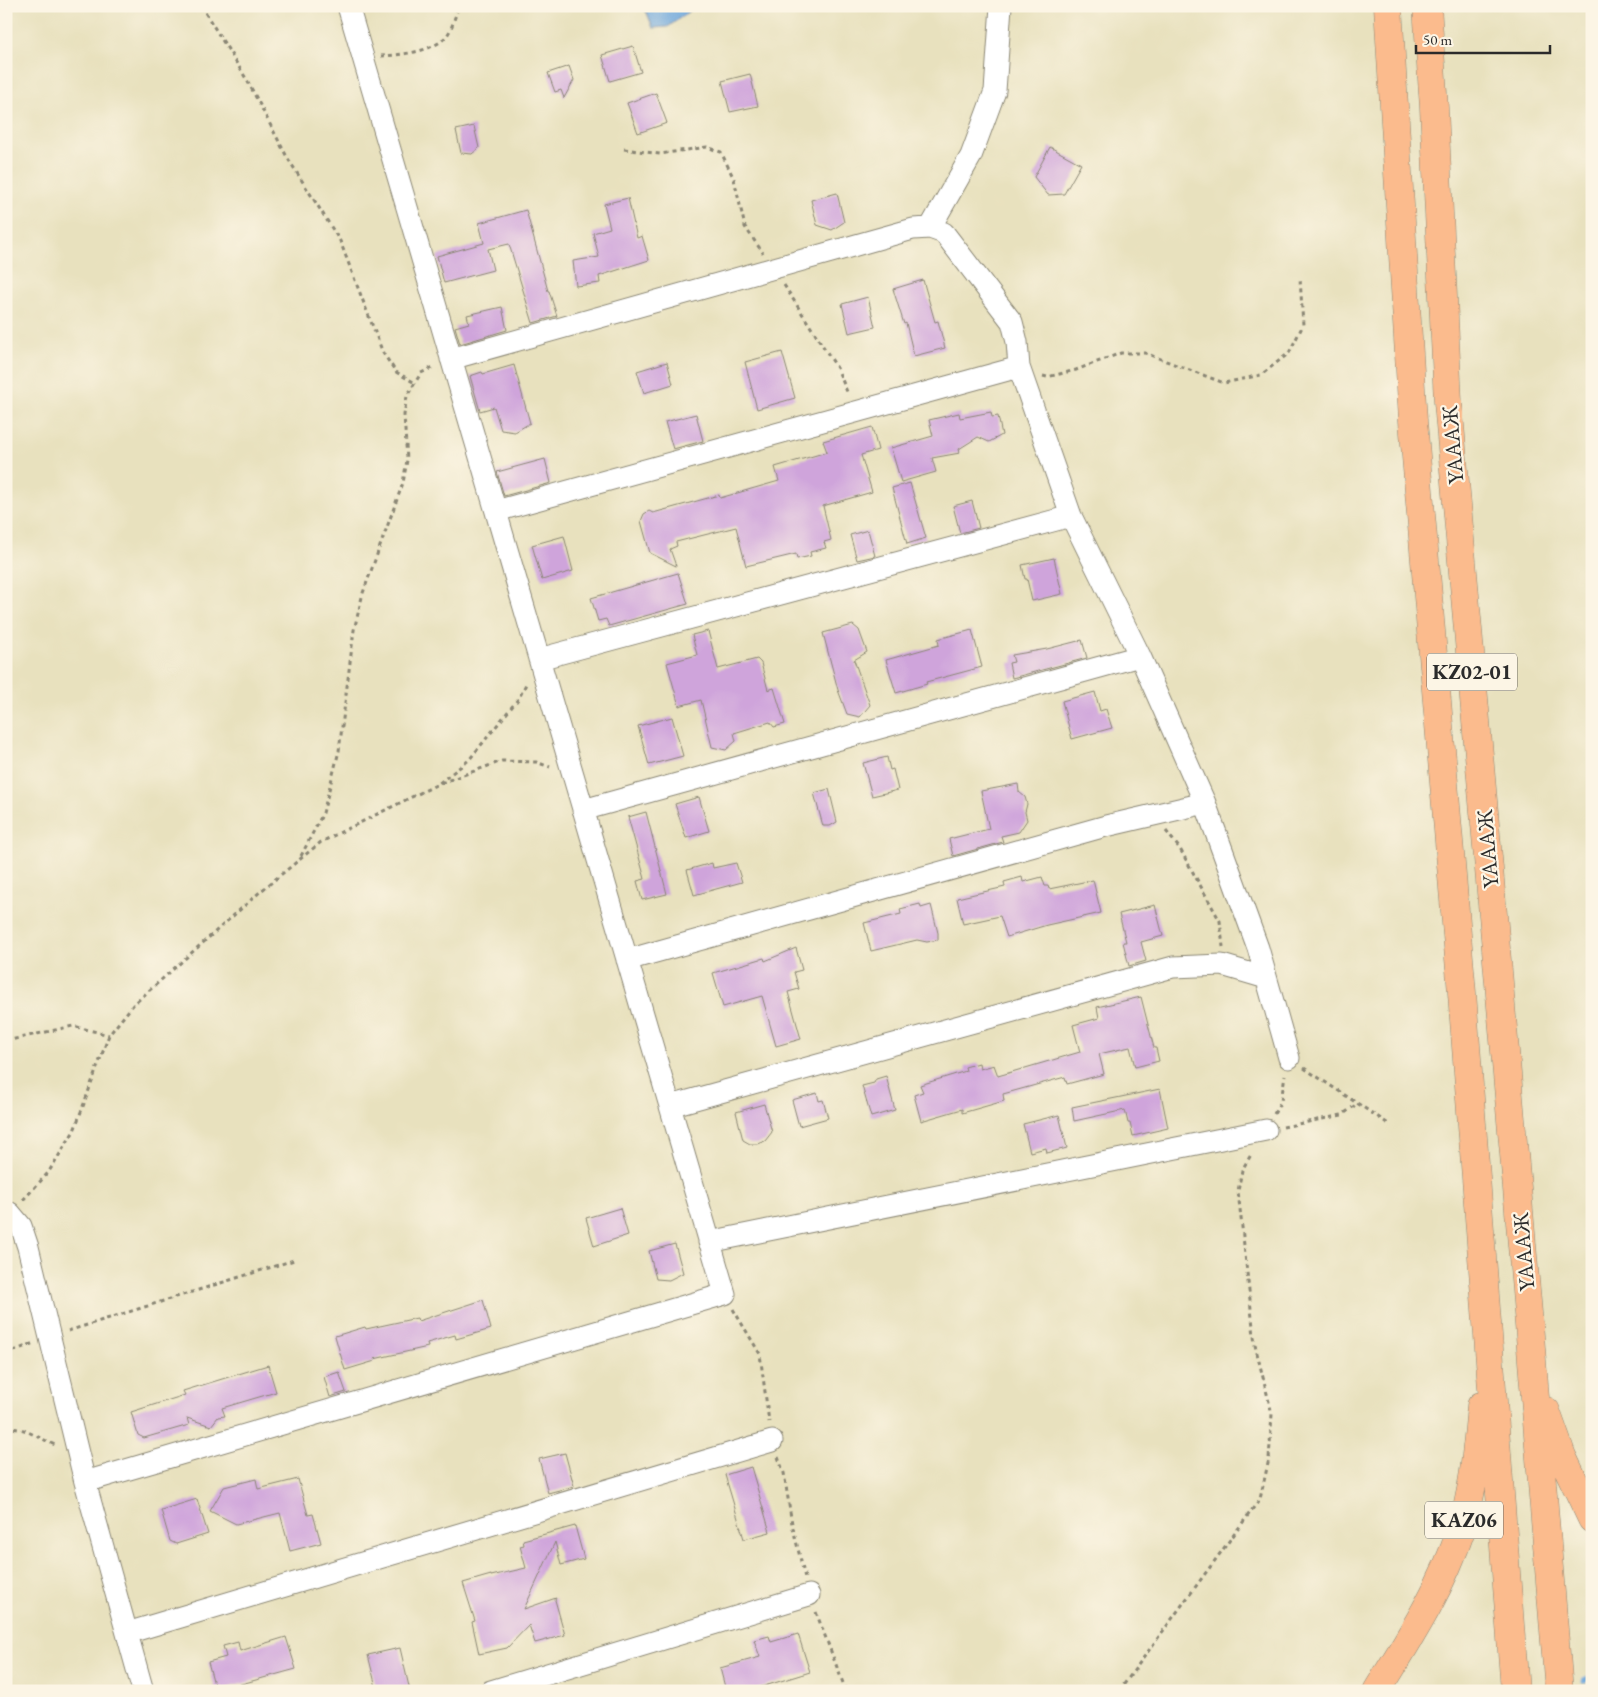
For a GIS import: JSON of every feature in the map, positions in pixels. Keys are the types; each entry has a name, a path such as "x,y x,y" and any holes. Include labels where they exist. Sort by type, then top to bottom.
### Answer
{"highway":[{"name":"ҮАААЖ","path":"1388,6 1413,420 1462,993 1515,1691"},
{"name":"ҮАААЖ","path":"1427,6 1449,412 1530,1336 1559,1691"},
{"name":"KАZ06","path":"1377,1691 1420,1623 1443,1579 1462,1528 1472,1486 1487,1330"},
{"path":"1530,1336 1548,1417 1562,1456 1592,1519"}],"street":[{"path":"85,1482 725,1294 348,6"},
{"path":"930,228 971,156 995,91 1001,6"},
{"path":"451,359 913,229 930,228 944,233 1012,322 1017,342 1019,367 1071,516 1140,656 1205,803 1258,948 1289,1058"},
{"path":"496,511 1019,367"},
{"path":"539,659 1071,516"},
{"path":"583,810 1140,656"},
{"path":"627,960 1087,831 1205,803"},
{"path":"670,1106 1173,967 1222,965 1266,978"},
{"path":"709,1242 1266,1130"},
{"path":"8,1214 21,1226 28,1247 78,1455 143,1691"},
{"path":"127,1633 772,1441"},
{"path":"491,1691 809,1595"}],"path":[{"path":"201,6 247,80 287,157 340,241 383,353 396,372 415,383"},
{"path":"363,58 406,54 432,46 447,35 457,12"},
{"path":"624,149 660,154 707,147 721,152 734,179 745,227 774,268 837,368 856,412"},
{"path":"1019,367 1047,377 1076,370 1121,354 1145,353 1224,383 1261,375 1289,353 1303,325 1300,278"},
{"path":"300,859 323,813 339,751 354,630 363,593 403,483 407,460 404,415 406,396 421,373 451,359"},
{"path":"438,784 470,760 519,698 539,659"},
{"path":"8,1214 48,1174 74,1131 109,1035 133,1005 261,891 321,842 438,784 502,761 536,762 572,773"},
{"path":"1154,815 1180,850 1220,921 1223,941 1222,965"},
{"path":"6,1041 73,1026 109,1035"},
{"path":"1119,1691 1260,1499 1268,1459 1272,1414 1255,1345 1238,1191 1242,1170 1281,1101 1289,1058 1390,1125"},
{"path":"1266,1130 1342,1115 1357,1104"},
{"path":"6,1354 49,1337 294,1260"},
{"path":"725,1294 760,1354 772,1441 784,1473 792,1524 809,1595 846,1691"},
{"path":"6,1427 24,1430 78,1455"}],"water":[{"path":"641,6 696,6 668,27 653,28 647,13"}],"building":[{"path":"633,46 641,72 610,81 602,55"},
{"path":"569,66 574,80 564,98 561,90 555,92 548,73"},
{"path":"750,74 758,106 730,112 722,81"},
{"path":"656,93 667,123 638,133 627,103"},
{"path":"474,126 479,148 472,154 461,153 456,130"},
{"path":"1050,147 1081,164 1064,194 1048,195 1034,177"},
{"path":"837,193 844,222 832,230 817,225 811,200"},
{"path":"628,198 637,238 642,236 649,260 599,276 600,283 576,286 573,261 599,257 593,233 610,228 604,204"},
{"path":"526,210 548,291 557,316 533,323 509,244 488,249 493,270 444,283 437,256 484,243 479,223"},
{"path":"923,280 935,322 938,321 945,348 914,356 906,323 904,324 893,289"},
{"path":"868,297 875,327 849,333 842,304"},
{"path":"502,307 507,330 460,344 455,327 469,323 467,315"},
{"path":"782,352 795,398 757,409 745,362"},
{"path":"667,362 673,384 644,393 637,371"},
{"path":"514,365 530,423 515,432 501,430 494,407 480,411 470,376"},
{"path":"991,412 992,417 998,416 1002,435 989,442 978,437 959,449 960,453 932,458 936,472 901,482 891,448 933,436 929,420 959,413 960,418"},
{"path":"696,414 703,441 673,449 665,422"},
{"path":"872,427 878,450 861,455 872,492 823,506 831,540 824,542 826,548 810,552 811,556 797,559 796,554 746,566 736,527 676,542 677,546 670,549 676,566 650,553 641,521 644,514 649,511 653,513 719,495 720,498 779,481 775,467 827,452 823,441"},
{"path":"545,459 551,483 504,496 497,472"},
{"path":"910,483 926,538 907,544 892,488"},
{"path":"972,501 979,528 960,533 953,506"},
{"path":"868,530 875,556 857,560 850,535"},
{"path":"564,536 573,571 542,580 532,545"},
{"path":"1054,558 1062,594 1032,601 1022,565"},
{"path":"678,573 688,604 609,626 606,619 598,621 591,598"},
{"path":"853,625 859,630 867,652 854,660 870,705 860,717 847,714 838,690 823,633"},
{"path":"972,630 982,667 926,682 927,684 896,693 886,660 939,645 938,639"},
{"path":"708,631 718,669 757,659 761,663 768,690 774,688 785,724 774,727 770,722 734,733 736,741 726,750 712,747 701,700 679,706 667,663 697,655 692,635"},
{"path":"1082,640 1087,658 1012,678 1009,663 1014,662 1012,655"},
{"path":"1095,692 1100,711 1106,709 1112,728 1072,739 1062,701"},
{"path":"672,717 683,756 649,765 638,726"},
{"path":"887,757 890,770 893,769 898,790 872,796 863,763"},
{"path":"1018,784 1019,792 1025,797 1027,804 1025,812 1027,820 1019,832 1001,836 1003,842 953,856 949,839 989,829 981,791"},
{"path":"829,789 837,822 830,826 823,826 814,793"},
{"path":"699,797 709,831 686,838 675,804"},
{"path":"646,812 667,894 642,900 637,881 645,879 628,817"},
{"path":"712,863 713,868 736,863 742,882 694,895 687,870"},
{"path":"1022,877 1023,882 1042,877 1045,886 1048,886 1049,889 1093,880 1101,913 1047,925 1007,937 1000,916 963,924 957,898 1005,887 1004,882"},
{"path":"920,904 921,908 931,905 938,940 927,942 917,940 871,951 864,923 901,914 900,909"},
{"path":"1155,905 1163,936 1141,942 1146,961 1129,966 1123,942 1126,942 1119,914"},
{"path":"796,948 802,970 794,972 799,989 788,992 801,1039 776,1046 762,996 723,1007 713,973 764,958 765,961"},
{"path":"1141,997 1159,1061 1135,1067 1130,1047 1099,1054 1104,1074 1067,1084 1065,1077 1003,1094 1004,1101 962,1113 962,1109 921,1121 914,1095 923,1092 920,1085 966,1071 965,1067 979,1063 980,1069 994,1065 998,1076 1080,1052 1073,1025 1099,1018 1097,1007"},
{"path":"886,1076 895,1110 871,1117 862,1086 874,1083 876,1079"},
{"path":"1160,1089 1168,1128 1133,1136 1125,1110 1074,1121 1072,1107"},
{"path":"817,1093 819,1101 823,1100 828,1118 799,1126 792,1100"},
{"path":"764,1104 772,1132 765,1141 750,1144 743,1140 736,1112"},
{"path":"1059,1115 1067,1148 1047,1153 1046,1148 1030,1152 1023,1124"},
{"path":"620,1208 628,1235 594,1246 586,1218"},
{"path":"675,1244 683,1273 669,1280 656,1279 649,1251"},
{"path":"483,1300 491,1329 456,1339 455,1335 427,1343 428,1347 374,1359 375,1361 345,1370 335,1336 365,1327 366,1329 417,1318 418,1321"},
{"path":"268,1365 276,1392 222,1408 225,1416 218,1417 211,1426 187,1418 189,1425 144,1438 138,1435 131,1412 185,1395 183,1391"},
{"path":"339,1372 346,1392 330,1397 324,1377"},
{"path":"565,1453 574,1486 548,1493 539,1459"},
{"path":"751,1467 770,1532 744,1539 725,1475"},
{"path":"256,1479 258,1489 298,1479 308,1515 313,1514 321,1543 290,1551 280,1513 236,1524 210,1511 224,1487"},
{"path":"197,1499 208,1534 176,1544 170,1541 161,1510"},
{"path":"575,1526 584,1559 561,1565 555,1542 524,1609 556,1598 565,1635 535,1643 529,1625 507,1648 479,1654 472,1622 475,1621 463,1583 526,1568 520,1546 524,1545 523,1540"},
{"path":"798,1634 810,1672 758,1688 759,1691 726,1691 720,1668 760,1657 754,1640 769,1636 771,1642"},
{"path":"286,1637 296,1669 223,1689 222,1687 215,1688 208,1662 226,1657 223,1646 238,1642 240,1651"},
{"path":"400,1648 410,1691 377,1691 368,1655"}],"waterway":[{"path":"1584,1680 1592,1677"}]}
